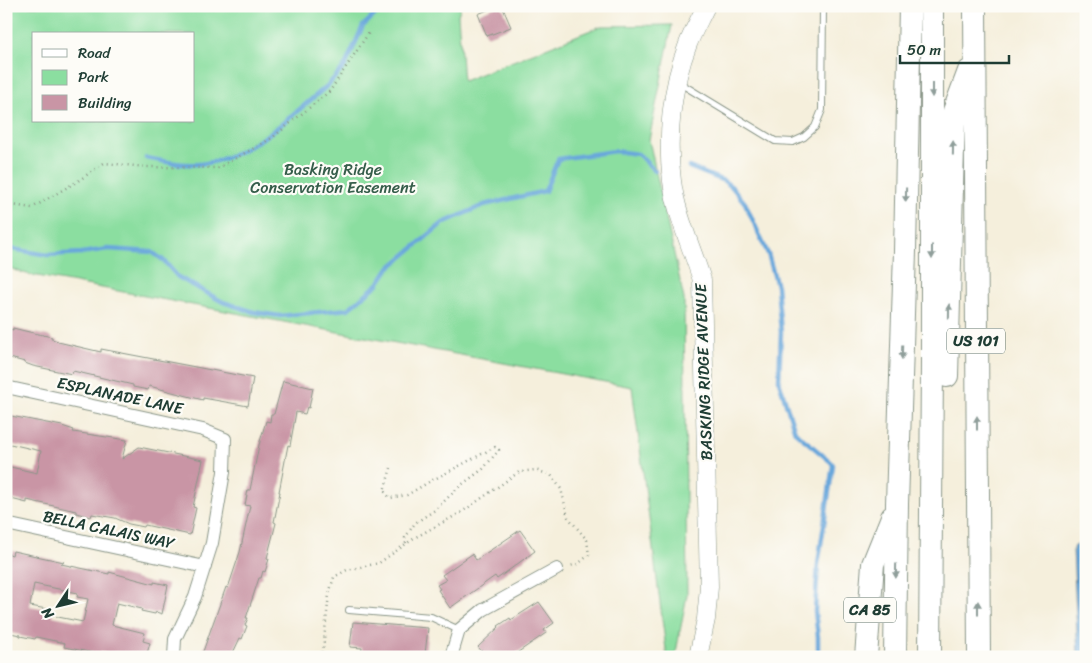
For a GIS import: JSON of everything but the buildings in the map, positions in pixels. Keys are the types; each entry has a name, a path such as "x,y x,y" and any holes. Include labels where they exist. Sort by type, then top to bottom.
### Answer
{"highway":[{"path":"895,657 897,504 910,6"},
{"path":"930,657 932,6"},
{"name":"US 101","path":"975,6 978,657"},
{"path":"944,657 944,524 954,111 974,58"},
{"name":"CA 85","path":"866,657 873,564 897,504"}],"street":[{"name":"BASKING RIDGE AVENUE","path":"698,657 706,619 709,587 702,280 692,246 679,213 672,180 670,131 677,81 688,43 706,6"},
{"name":"ESPLANADE LANE","path":"6,387 203,430 225,440 224,472 212,543 205,567"},
{"name":"BELLA CALAIS WAY","path":"6,524 205,567"},
{"path":"174,657 175,639 195,597 205,567"},
{"path":"452,657 460,630 483,610 557,569"}],"lane":[{"path":"677,81 775,140 793,142 804,137 815,127 822,110 823,6"},
{"path":"349,610 431,617 460,630"}],"path":[{"path":"6,204 32,208 104,163 147,167 218,168 272,138 330,91 370,31"},
{"path":"391,468 384,491 390,498 408,496 429,482 495,447 499,450 483,469 460,486 435,510 415,523 405,538 406,544"},
{"path":"320,657 323,649 328,594 334,577 347,570 379,563 406,544 462,512 519,472 535,470 551,476 562,489 568,517 587,540 589,555 578,564 557,569"}],"green space":[{"name":"Basking Ridge Conservation Easement","path":"6,6 461,6 458,15 463,81 601,26 672,25 649,140 684,299 687,595 675,657 667,657 632,387 27,274 6,267"}],"water":[{"path":"1086,537 1086,657 1078,657 1073,548"}],"waterway":[{"path":"146,158 180,164 200,164 218,161 252,145 284,122 327,86 345,66 363,26 384,6"},
{"path":"6,248 48,255 108,249 152,252 163,260 178,277 223,302 254,312 280,316 348,309 378,284 388,269 443,223 484,205 545,191 558,159 615,151 638,154 655,171"},
{"path":"689,167 724,181 732,187 745,203 768,254 777,286 781,332 779,381 795,432 833,465 818,564 815,611 818,657"}]}
